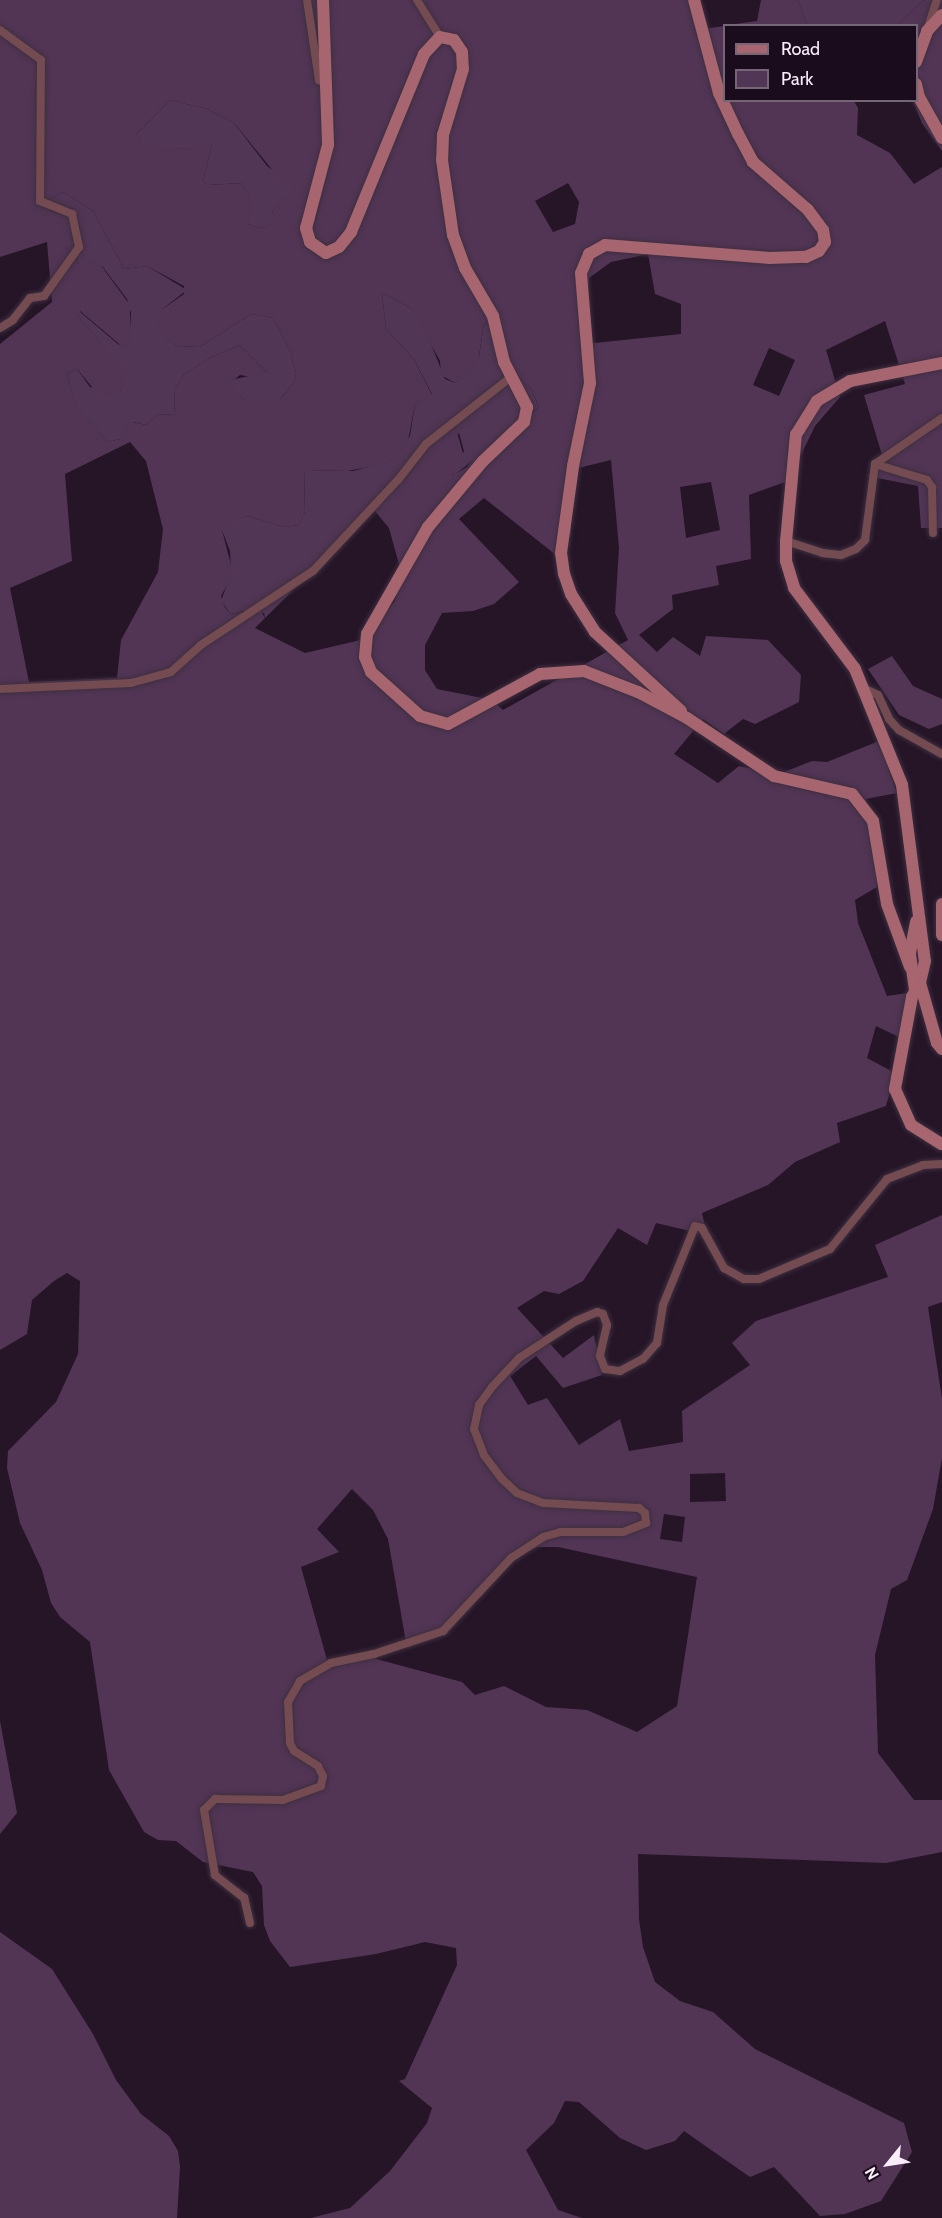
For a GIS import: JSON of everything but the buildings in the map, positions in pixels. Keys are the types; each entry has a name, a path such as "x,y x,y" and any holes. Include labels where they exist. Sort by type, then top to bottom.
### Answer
{"street":[{"path":"308,0 319,80 326,84"},
{"path":"323,0 328,145 306,228 310,242 326,253 339,247 351,232 424,54 440,37"},
{"path":"417,0 440,37 454,40 462,52 463,69 443,135 442,160 453,234 465,268 493,316 511,377 527,407 524,422 483,461 428,527 367,634 365,657 371,672 420,716 438,723 459,721 540,674 569,669 598,674 687,718 760,770 841,789 861,801 873,821 887,904 918,986 928,1001 936,1039 942,1049"},
{"path":"694,0 723,102"},
{"path":"918,56 937,0"},
{"path":"927,31 942,15"},
{"path":"0,30 41,60 40,201 72,214 79,247 44,296 30,298 13,320 0,328"},
{"path":"918,93 942,138"},
{"path":"687,718 657,686 595,632 571,594 564,574 561,553 570,485 590,383 581,273 590,254 605,245 770,258 806,257 819,251 825,242 823,230 807,209 753,162 723,102"},
{"path":"942,363 850,381 817,400 796,434 786,541 787,568 794,588 834,637 865,689 902,785 917,918 925,961 896,1082 897,1100 911,1125 942,1144"},
{"path":"0,689 131,683 171,672 201,645 313,571 398,480 426,444 511,377"},
{"path":"786,541 822,553 841,555 856,549 865,540 875,464 942,418"},
{"path":"875,464 927,480 932,487 933,533"},
{"path":"865,689 878,695 889,719 899,730 942,754"},
{"path":"942,904 942,935"},
{"path":"910,967 917,918"},
{"path":"250,1923 244,1898 237,1888 219,1879 212,1869 204,1810 215,1799 283,1800 321,1786 323,1776 318,1766 294,1751 290,1743 288,1702 300,1681 331,1663 374,1654 442,1631 511,1558 543,1537 561,1532 623,1532 646,1523 645,1513 639,1509 543,1503 518,1493 502,1479 484,1455 474,1429 479,1405 492,1387 519,1358 576,1321 597,1312 603,1314 607,1325 600,1356 605,1369 620,1371 643,1359 657,1344 663,1305 695,1227 702,1228 724,1268 744,1279 759,1279 830,1249 887,1179 923,1165 942,1164"}],"green space":[{"path":"798,0 924,0 898,24 807,24"},
{"path":"170,100 207,109 234,123 267,166 296,186 272,211 276,223 259,228 248,224 250,197 242,183 208,185 203,181 212,145 184,149 143,146 137,134"},
{"path":"63,192 93,211 124,269 147,266 187,290 161,310 167,339 177,346 200,347 251,314 273,318 291,353 296,378 286,393 279,400 244,400 235,391 235,379 267,372 240,345 211,357 183,375 175,390 174,415 158,414 146,425 134,422 120,439 108,442 76,407 67,374 77,369 90,387 120,393 127,373 78,316 79,311 119,345 130,328 131,313 127,299 102,266 79,264 67,248 56,211 49,210 44,203"},
{"path":"382,293 411,308 425,329 445,379 455,383 468,374 479,357 484,323 496,328 516,377 531,388 539,407 452,477 464,451 459,433 395,502 395,508 374,510 265,618 264,613 249,610 231,614 221,601 231,573 230,551 222,530 224,526 246,516 285,527 299,525 305,512 304,470 353,471 391,461 410,436 415,404 432,394 414,359 386,329"}],"shaded area":[{"path":"0,0 696,0 704,29 723,26 723,102 855,102 858,108 857,135 890,153 914,184 942,167 942,528 921,528 918,486 867,476 885,465 864,395 905,384 885,321 826,350 840,397 815,426 788,481 749,495 751,559 716,566 719,585 672,595 673,609 639,635 657,652 673,637 700,656 706,636 768,640 801,675 799,702 755,724 743,719 724,734 703,719 674,754 718,783 739,766 779,774 812,761 827,762 879,741 897,793 866,799 878,846 877,887 855,900 858,923 887,996 914,992 909,1042 876,1026 867,1058 895,1073 886,1106 837,1123 840,1142 795,1162 768,1185 702,1213 707,1235 656,1223 647,1245 618,1228 583,1281 559,1294 544,1291 517,1308 563,1358 594,1335 602,1375 563,1388 536,1356 510,1376 528,1405 547,1398 579,1445 620,1419 629,1451 683,1442 682,1411 750,1365 732,1343 756,1321 888,1277 875,1245 942,1215 942,1302 928,1307 942,1399 942,1458 933,1509 907,1580 891,1589 875,1655 878,1753 914,1800 942,1800 942,1852 886,1863 638,1854 639,1919 643,1947 655,1982 680,2001 713,2012 755,2049 904,2123 912,2152 881,2201 845,2214 820,2216 774,2167 750,2177 684,2131 675,2141 646,2150 620,2138 579,2102 565,2101 554,2123 526,2150 558,2210 582,2218 311,2218 350,2208 390,2171 427,2123 432,2108 399,2081 405,2079 457,1965 456,1948 425,1942 376,1954 290,1967 270,1941 264,1925 262,1886 253,1872 203,1862 176,1841 158,1840 144,1832 109,1770 90,1642 60,1617 51,1603 42,1570 20,1523 7,1468 8,1451 56,1402 78,1354 80,1281 67,1273 54,1281 32,1300 27,1334 0,1350 0,344 52,302 47,242 0,257","holes":["170,100 207,109 234,123 282,182 295,185 272,211 275,223 259,228 248,224 253,202 242,183 208,185 203,181 212,145 209,142 185,149 143,145 137,134","568,183 579,202 575,224 553,232 535,201","63,192 93,211 124,269 147,266 184,286 184,294 161,310 157,327 162,336 177,346 200,347 251,314 273,318 291,353 296,378 286,393 279,400 244,400 235,390 235,379 240,375 257,378 267,372 240,345 211,357 183,375 175,390 174,415 158,414 146,425 128,421 120,439 108,442 76,406 67,374 77,369 97,393 108,396 120,393 128,373 78,316 80,311 124,348 130,346 130,305 97,260 79,264 67,248 61,214 49,210 44,203","648,254 655,294 681,304 681,334 585,344 589,278 611,262","382,293 411,308 440,361 441,375 455,383 477,369 484,323 496,328 516,377 531,388 539,407 515,429 481,449 467,467 452,476 464,457 456,428 451,427 420,452 395,490 395,507 374,510 389,528 400,568 395,601 365,639 305,653 255,628 265,618 260,609 231,614 224,606 221,596 231,578 231,565 222,530 246,516 285,527 299,525 305,512 304,470 347,471 386,464 397,457 408,441 415,404 432,395 414,359 386,329","769,348 795,360 779,396 753,385","130,442 146,461 163,529 158,572 121,640 117,678 29,682 10,588 72,561 65,474","611,460 619,548 615,613 628,640 503,710 492,700 437,689 425,670 425,645 442,613 473,611 494,604 519,582 459,519 484,498 561,559 571,534 570,470","711,482 720,530 686,538 680,487","725,1473 726,1501 690,1502 690,1474","352,1489 373,1510 388,1539 407,1648 437,1637 521,1553 538,1547 558,1547 697,1577 677,1706 637,1732 587,1710 546,1707 504,1686 475,1695 462,1682 365,1656 329,1667 301,1567 339,1552 317,1529","664,1514 685,1517 682,1542 660,1539"]},
{"path":"761,0 798,0 807,24 735,24 757,21"},
{"path":"924,0 942,0 942,151 922,123 913,102 918,102 918,24 898,24"},
{"path":"892,656 913,686 942,699 942,724 929,729 899,715 868,669"},
{"path":"0,1721 17,1813 0,1834"},
{"path":"0,1932 52,1969 93,2034 116,2080 141,2114 169,2136 178,2151 180,2167 177,2218 0,2218"}]}
